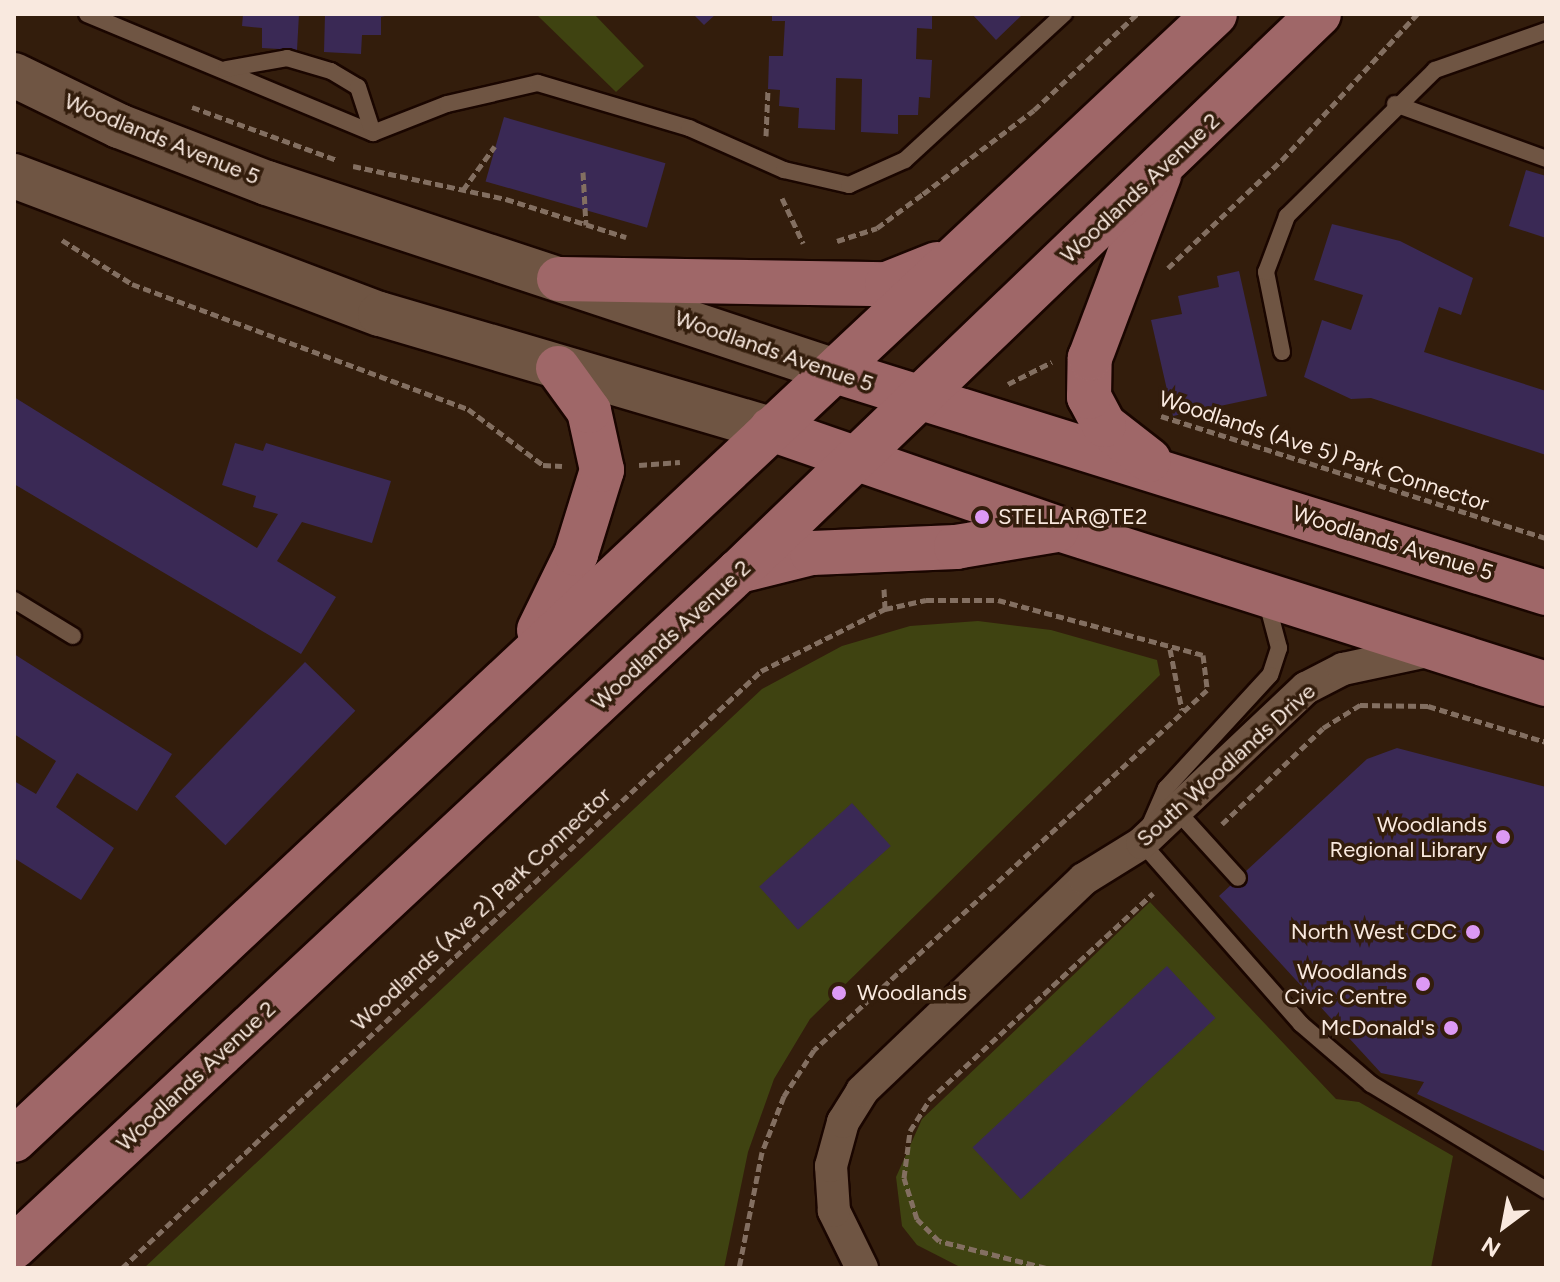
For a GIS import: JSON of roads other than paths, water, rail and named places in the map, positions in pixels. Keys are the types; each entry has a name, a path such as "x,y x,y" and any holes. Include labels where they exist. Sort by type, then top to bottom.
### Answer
{"main road":[{"path":"14,1140 529,650 835,371 951,258 1215,14"},
{"name":"Woodlands Avenue 2","path":"14,1247 739,571 853,456 1161,169 1319,14"},
{"name":"Woodlands Avenue 5","path":"14,75 119,126 267,183 914,398 1546,593"},
{"path":"1161,169 1090,358 1089,397 1104,425 1174,478"},
{"path":"14,176 380,314 771,429 1059,529 1546,684"},
{"path":"559,279 887,284 951,258"},
{"path":"529,650 576,554 602,470 589,411 558,368"},
{"path":"739,571 812,553 956,547 1059,529"}],"street":[{"name":"South Woodlands Drive","path":"862,1268 834,1211 831,1166 862,1091 1084,879 1142,843 1306,688 1343,669 1437,649"}],"lane":[{"path":"87,14 226,69 373,133 447,104 538,83 689,128 764,162 849,185 905,160 1064,14"},
{"path":"1282,352 1266,272 1272,248 1287,216 1395,104 1463,55 1546,31"},
{"path":"226,69 287,58 331,71 358,87 373,133"},
{"path":"1395,104 1546,159"},
{"path":"1266,596 1279,648 1270,675 1174,778 1142,843 1301,1024 1371,1084 1546,1190"},
{"path":"14,600 73,636"},
{"path":"1178,812 1238,878"}],"place":[{"name":"STELLAR@TE2","path":"982,517"},
{"name":"Woodlands Regional Library","path":"1503,837"},
{"name":"North West CDC","path":"1473,932"},
{"name":"Woodlands Civic Centre","path":"1423,984"},
{"name":"Woodlands","path":"839,993"},
{"name":"McDonald's","path":"1451,1028"}]}
